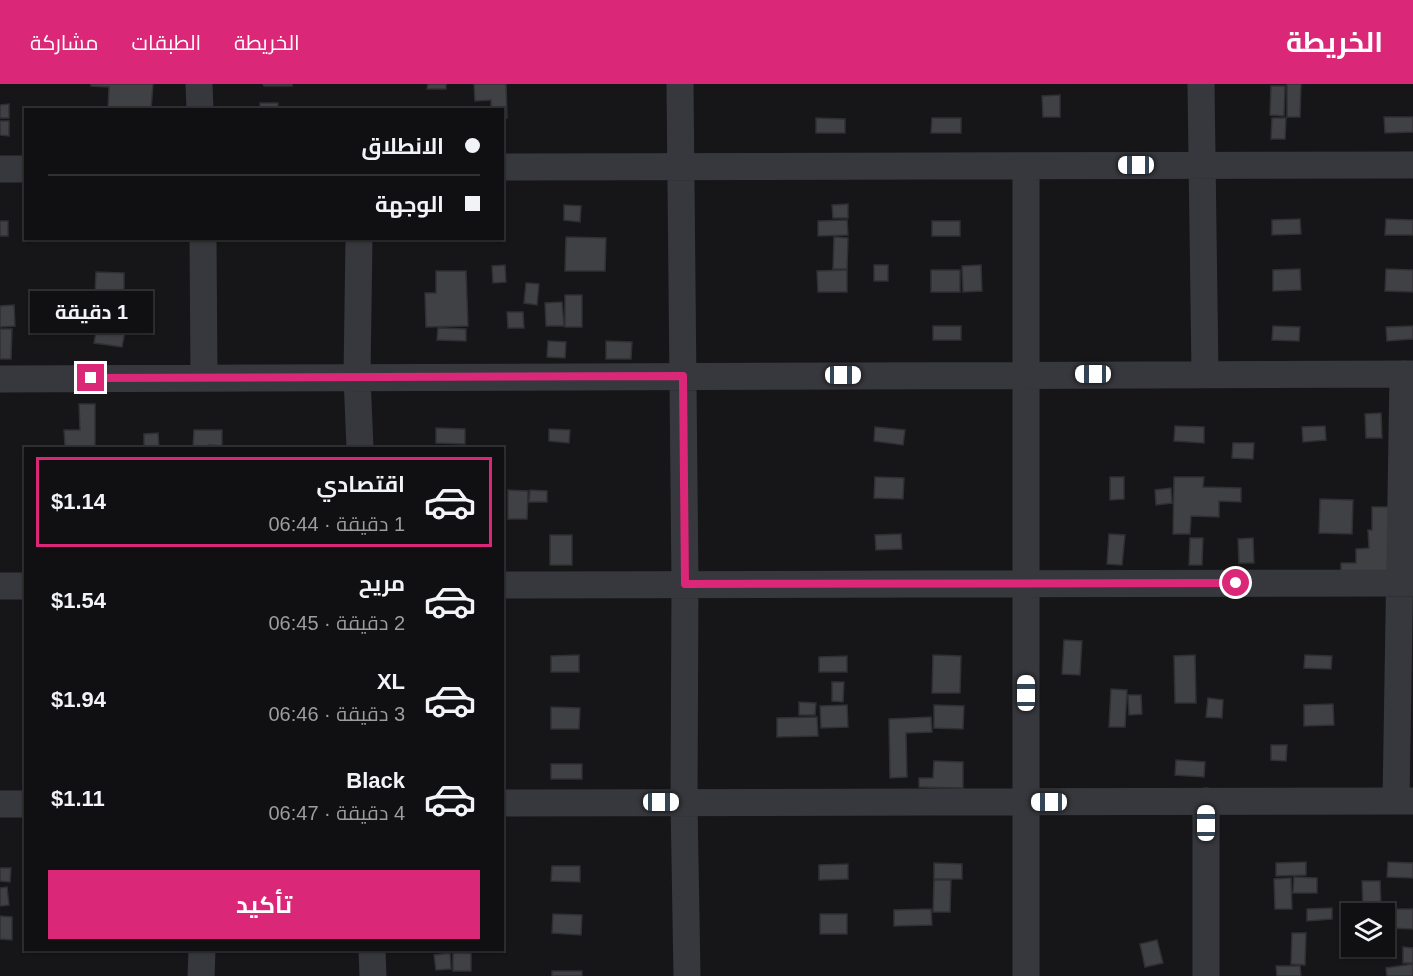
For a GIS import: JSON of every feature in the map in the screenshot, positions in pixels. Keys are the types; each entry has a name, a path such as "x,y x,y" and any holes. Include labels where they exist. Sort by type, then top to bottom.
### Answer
{"street":[{"path":"199,84 200,108"},
{"path":"680,84 687,976"},
{"path":"1201,84 1205,374"},
{"path":"504,167 1413,165"},
{"path":"1026,166 1026,976"},
{"path":"0,169 24,169"},
{"path":"203,240 204,378"},
{"path":"359,240 357,377 360,447"},
{"path":"0,379 1408,374 1405,801 504,803"},
{"path":"504,585 1406,583"},
{"path":"0,586 24,586"},
{"path":"1206,801 1206,976"},
{"path":"0,804 24,804"},
{"path":"201,951 201,976"},
{"path":"372,951 374,976"}],"building":[{"path":"91,84 153,84 151,108 108,108 109,87 91,86"},
{"path":"263,84 292,84 292,86 264,86"},
{"path":"428,84 446,84 446,89 427,89"},
{"path":"474,84 506,84 507,118 504,118 504,108 491,108 491,100 475,101"},
{"path":"1287,84 1301,84 1300,117 1287,117"},
{"path":"1271,86 1285,86 1284,116 1270,115"},
{"path":"1060,95 1060,117 1043,117 1042,96"},
{"path":"260,103 278,103 278,108 260,108"},
{"path":"9,104 9,118 0,118 0,105"},
{"path":"1384,117 1413,117 1413,132 1385,133"},
{"path":"816,118 845,119 845,133 816,133"},
{"path":"932,118 961,118 961,133 931,133"},
{"path":"1272,118 1286,118 1285,139 1271,139"},
{"path":"0,121 9,121 9,136 0,135"},
{"path":"848,204 848,218 833,218 832,205"},
{"path":"564,205 581,206 580,222 564,220"},
{"path":"1300,219 1301,234 1272,235 1272,220"},
{"path":"1386,219 1413,220 1413,235 1385,235"},
{"path":"847,220 848,235 818,236 818,221"},
{"path":"0,221 8,221 8,236 0,236"},
{"path":"932,221 960,221 960,236 932,236"},
{"path":"566,237 606,238 605,271 565,271"},
{"path":"834,237 848,238 847,269 833,269"},
{"path":"505,265 506,282 493,283 492,266"},
{"path":"874,265 888,265 888,281 874,281"},
{"path":"981,265 982,291 963,292 962,266"},
{"path":"1300,269 1301,290 1273,291 1273,270"},
{"path":"1386,269 1413,270 1413,292 1385,291"},
{"path":"847,270 847,292 818,292 817,271"},
{"path":"931,270 960,270 960,292 931,292"},
{"path":"436,271 466,271 468,326 426,327 425,293 436,293"},
{"path":"96,272 124,273 124,295 95,295"},
{"path":"526,283 539,284 537,305 524,303"},
{"path":"565,295 582,295 582,327 565,327"},
{"path":"562,302 564,326 546,326 545,303"},
{"path":"14,305 15,326 0,327 0,306"},
{"path":"507,312 523,312 524,328 508,328"},
{"path":"97,326 125,331 122,347 94,343"},
{"path":"933,326 961,326 961,340 933,340"},
{"path":"1273,326 1300,327 1299,341 1272,340"},
{"path":"1413,326 1413,339 1387,341 1386,327"},
{"path":"438,328 466,329 466,341 437,340"},
{"path":"0,329 12,329 11,359 0,359"},
{"path":"548,341 566,342 565,358 547,357"},
{"path":"606,341 632,342 631,359 606,359"},
{"path":"79,404 95,404 95,447 65,446 64,430 80,430"},
{"path":"1381,413 1382,438 1366,438 1365,414"},
{"path":"1175,426 1204,427 1204,443 1174,441"},
{"path":"1325,426 1326,440 1303,442 1302,427"},
{"path":"875,427 905,430 903,445 874,441"},
{"path":"436,428 465,429 465,444 436,443"},
{"path":"549,429 570,430 569,443 549,441"},
{"path":"194,430 222,430 222,446 193,447"},
{"path":"158,433 159,447 144,447 144,434"},
{"path":"1233,443 1254,443 1253,459 1232,458"},
{"path":"875,477 904,478 903,499 874,498"},
{"path":"1110,477 1124,477 1124,499 1110,500"},
{"path":"1174,477 1204,477 1203,487 1241,488 1241,502 1219,501 1219,517 1191,516 1190,534 1173,534"},
{"path":"1171,488 1172,503 1156,505 1155,490"},
{"path":"508,490 528,491 527,519 508,519"},
{"path":"530,490 547,491 547,502 529,502"},
{"path":"1320,499 1353,500 1352,534 1319,533"},
{"path":"1372,507 1391,507 1393,573 1341,574 1341,563 1356,563 1356,549 1369,548 1368,530 1372,530"},
{"path":"901,534 902,549 876,550 875,535"},
{"path":"1109,534 1125,535 1122,565 1107,564"},
{"path":"550,535 572,535 572,565 550,565"},
{"path":"1190,538 1203,538 1202,565 1189,565"},
{"path":"1253,538 1254,563 1239,563 1238,539"},
{"path":"1064,640 1082,641 1080,675 1062,674"},
{"path":"579,655 579,672 551,672 551,656"},
{"path":"933,655 961,656 960,693 932,693"},
{"path":"1195,655 1196,703 1175,703 1174,656"},
{"path":"1305,655 1332,656 1331,669 1304,668"},
{"path":"847,656 847,672 819,672 819,657"},
{"path":"832,682 844,682 843,702 832,701"},
{"path":"1111,689 1127,690 1125,727 1109,727"},
{"path":"1128,695 1141,695 1142,714 1129,715"},
{"path":"1208,698 1223,700 1222,718 1206,717"},
{"path":"799,702 816,703 815,715 799,715"},
{"path":"1333,704 1334,725 1304,726 1304,705"},
{"path":"847,705 848,727 821,728 820,706"},
{"path":"934,705 964,706 963,729 934,728"},
{"path":"551,707 580,708 579,729 551,729"},
{"path":"817,717 818,736 777,737 777,718"},
{"path":"931,717 932,732 906,733 907,777 890,778 889,719"},
{"path":"1271,745 1287,745 1286,761 1271,760"},
{"path":"1176,760 1205,762 1204,777 1175,775"},
{"path":"934,761 963,762 963,788 919,787 919,778 933,778"},
{"path":"551,764 582,764 582,779 551,779"},
{"path":"1306,862 1306,875 1276,876 1276,863"},
{"path":"1388,862 1413,863 1413,878 1387,877"},
{"path":"934,863 962,864 962,879 934,879"},
{"path":"848,864 848,879 819,880 819,865"},
{"path":"552,866 580,866 580,882 551,881"},
{"path":"0,868 11,868 10,882 0,881"},
{"path":"1294,877 1317,878 1317,893 1293,893"},
{"path":"1291,878 1292,909 1275,909 1274,879"},
{"path":"934,880 951,880 950,912 933,912"},
{"path":"1362,881 1380,881 1381,903 1363,903"},
{"path":"7,887 9,905 0,906 0,888"},
{"path":"1332,908 1332,919 1307,921 1307,909"},
{"path":"931,909 932,925 894,926 894,910"},
{"path":"1395,909 1413,909 1413,929 1395,928"},
{"path":"553,914 582,915 581,935 552,933"},
{"path":"820,914 847,914 847,934 820,934"},
{"path":"0,916 12,917 12,940 0,939"},
{"path":"1292,933 1306,933 1305,965 1291,964"},
{"path":"1157,940 1163,963 1145,967 1140,944"},
{"path":"1403,947 1413,948 1413,963 1403,963"},
{"path":"450,953 451,969 436,970 434,955"},
{"path":"453,953 471,953 471,971 453,971"},
{"path":"1413,964 1413,976 1387,976 1386,968"},
{"path":"1276,966 1300,966 1301,976 1277,976"},
{"path":"552,971 582,971 582,976 552,976"}],"route":[{"path":"91,378 683,376 685,584 1236,583"}]}
